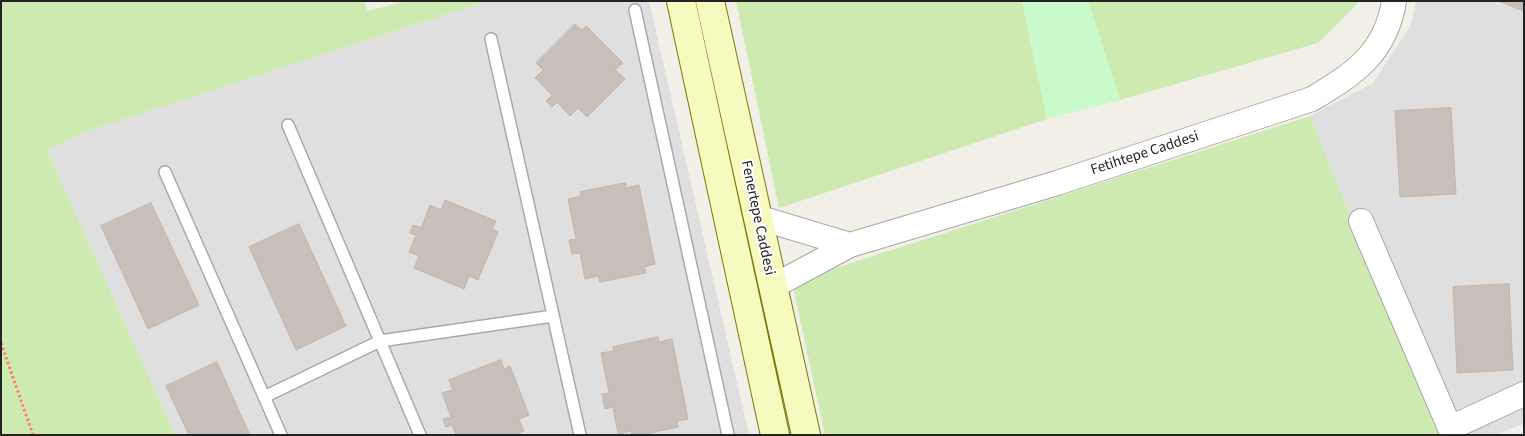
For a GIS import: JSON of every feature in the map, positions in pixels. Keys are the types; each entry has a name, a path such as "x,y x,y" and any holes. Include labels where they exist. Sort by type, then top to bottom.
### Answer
{"main road":[{"name":"Fenertepe Caddesi","path":"682,1 775,435"},
{"name":"Fenertepe Caddesi","path":"710,1 806,435"}],"street":[{"name":"Fetihtepe Caddesi","path":"772,287 850,246 1057,183 1312,99 1349,77 1374,51 1390,23 1394,1"},
{"path":"757,217 850,246"},
{"path":"1361,221 1450,428 1524,394"}],"lane":[{"path":"635,10 728,435"},
{"path":"492,39 580,435"},
{"path":"288,125 420,435"},
{"path":"165,172 281,435"},
{"path":"264,397 380,341 553,316"}],"path":[{"path":"1,343 33,435"}],"shaded area":[{"path":"488,1 649,1 749,435 175,435 47,150 85,132"},
{"path":"1416,1 1524,1 1524,424 1493,435 1439,435 1310,116 1373,83 1411,25"}],"green space":[{"path":"1,1 365,1 367,11 408,1 488,1 85,132 47,150 175,435 1,435"},
{"path":"736,1 1022,1 1047,119 779,208"},
{"path":"1022,1 1088,1 1120,100 1047,119"},
{"path":"1088,1 1360,1 1318,43 1120,100"},
{"path":"1310,116 1439,435 825,435 792,282"}],"building":[{"path":"1499,1 1524,1 1524,11"},
{"path":"575,24 582,30 586,26 623,63 615,70 625,79 587,117 578,108 570,116 557,102 552,107 546,101 552,95 535,78 543,70 536,63"},
{"path":"1451,108 1456,194 1400,197 1395,111"},
{"path":"626,183 626,188 639,185 655,264 644,267 646,273 600,282 598,276 585,279 580,253 572,254 569,240 576,239 568,199 581,196 580,192"},
{"path":"445,200 496,221 492,229 498,232 478,280 469,276 464,289 414,268 419,256 409,252 416,235 410,233 413,225 421,228 430,205 441,210"},
{"path":"151,203 199,305 148,329 101,226"},
{"path":"299,224 346,326 296,350 249,247"},
{"path":"1509,284 1513,370 1457,373 1453,287"},
{"path":"658,337 659,342 672,339 688,419 677,421 678,427 642,435 632,435 631,431 618,434 613,407 605,409 602,394 609,393 601,353 614,351 613,347"},
{"path":"501,360 504,369 510,366 529,415 519,419 524,431 515,435 456,435 452,425 446,427 443,419 451,417 442,393 453,390 449,380"},
{"path":"217,362 250,435 189,435 166,386"}]}
